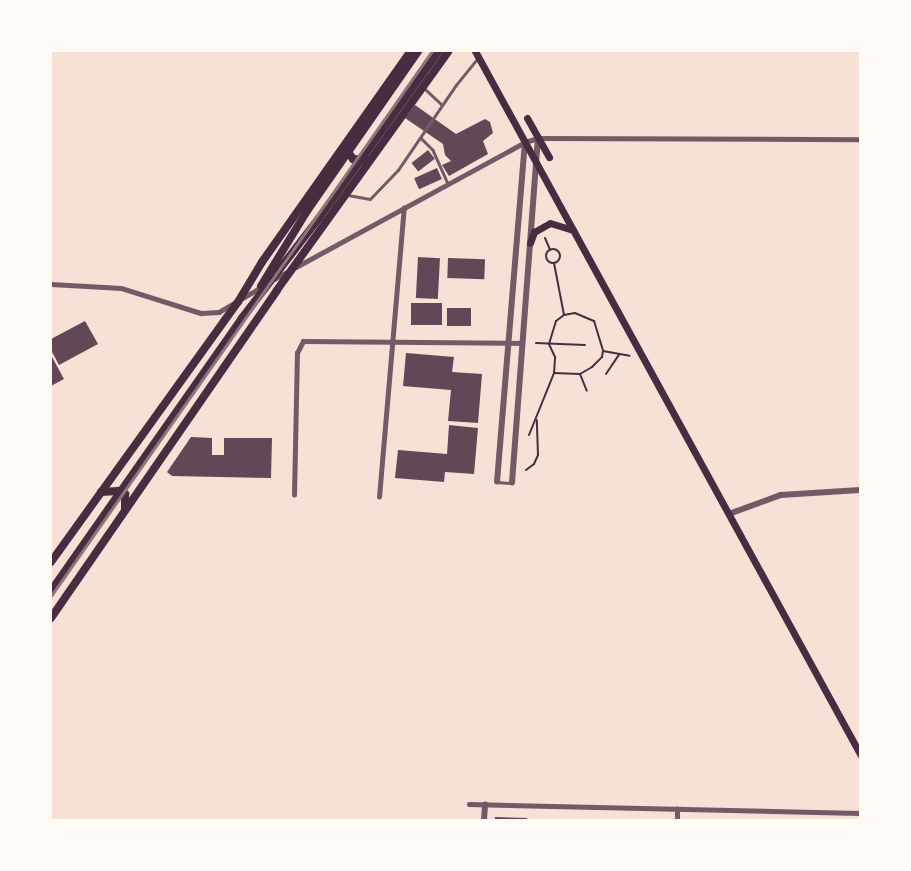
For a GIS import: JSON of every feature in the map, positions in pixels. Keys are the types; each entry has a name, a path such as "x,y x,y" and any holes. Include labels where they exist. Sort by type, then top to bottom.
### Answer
{"main road":[{"path":"51,562 238,302 262,262 410,51"},
{"path":"242,318 307,211 418,51"},
{"path":"51,591 242,318 319,218 439,51"},
{"path":"51,618 293,268 449,51"},
{"path":"477,55 860,754"},
{"path":"527,118 549,157"},
{"path":"346,142 346,151 353,159 371,160"},
{"path":"530,243 534,232 550,223 573,230"},
{"path":"101,492 118,491 125,494 127,501 122,516"}],"street":[{"path":"512,483 538,138"},
{"path":"51,284 121,288 201,313 220,312 293,268 525,142 538,138 860,139"},
{"path":"498,482 525,142"},
{"path":"379,497 404,208"},
{"path":"294,495 297,353 300,344 307,339 522,343"},
{"path":"729,514 781,495 860,490"},
{"path":"469,804 860,813"},
{"path":"484,820 485,805"},
{"path":"676,820 677,809"}],"lane":[{"path":"346,194 370,199 398,170 477,55"},
{"path":"423,87 442,105"},
{"path":"421,138 433,150 448,184"},
{"path":"498,482 512,483"}],"path":[{"path":"545,238 550,250 560,254 554,263"},
{"path":"550,250 546,257 554,263 564,314"},
{"path":"529,435 537,420 554,373 555,357 549,344 556,321 564,314 575,313 594,321 603,350 602,357 592,367 580,374 554,373"},
{"path":"536,343 585,345"},
{"path":"603,350 630,356"},
{"path":"606,374 619,355"},
{"path":"580,374 587,391"},
{"path":"526,470 534,464 538,455 537,420"}],"building":[{"path":"415,105 456,134 485,119 490,122 493,133 483,141 488,154 449,176 442,165 451,161 445,155 443,144 405,118"},
{"path":"428,150 435,159 418,172 411,163"},
{"path":"437,168 442,179 419,189 414,178"},
{"path":"418,257 440,258 438,299 416,298"},
{"path":"448,258 485,259 484,279 447,278"},
{"path":"411,303 442,303 442,325 411,325"},
{"path":"447,308 471,308 471,326 447,326"},
{"path":"85,321 98,344 59,365 51,350 51,339"},
{"path":"406,353 454,357 452,372 482,374 478,423 448,421 451,390 403,386"},
{"path":"51,355 64,379 51,386"},
{"path":"449,425 478,428 474,474 445,472 444,482 395,478 398,450 447,454"},
{"path":"191,437 212,438 212,455 224,455 224,438 272,438 271,478 172,476 167,472"},
{"path":"495,817 527,818 527,820 495,820"}],"railway":[{"path":"51,596 432,51"}]}
